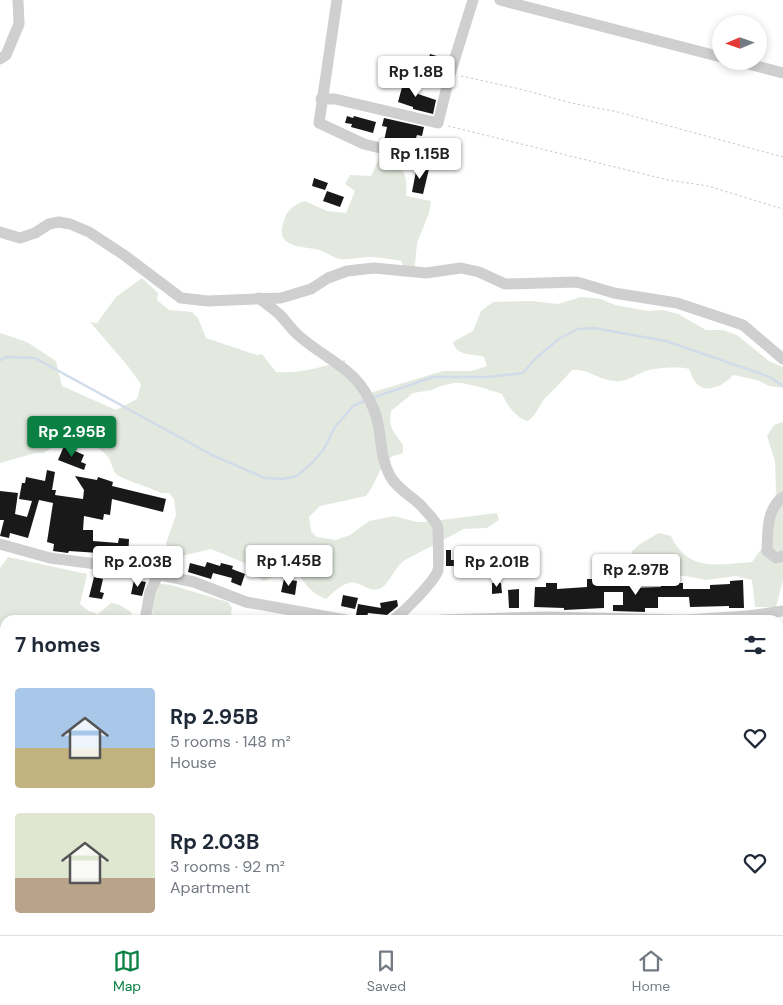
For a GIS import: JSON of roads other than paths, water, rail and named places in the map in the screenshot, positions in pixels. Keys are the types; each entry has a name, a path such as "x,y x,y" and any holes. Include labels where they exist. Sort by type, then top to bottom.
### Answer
{"street":[{"path":"0,59 6,55 19,24 18,0"},
{"path":"337,0 319,123 364,144 404,154"},
{"path":"322,99 335,99 438,124 450,74 473,0"},
{"path":"500,0 712,55"},
{"path":"768,69 783,73"},
{"path":"0,232 20,238 35,233 49,224 60,222 70,224 89,232 117,250 181,298 208,301 282,298 311,289 328,278 347,271 374,268 426,273 461,268 479,272 505,284 577,282 614,293 677,303 743,325 783,359"},
{"path":"260,298 279,314 297,334 357,379 367,394 375,412 382,456 390,477 402,491 424,508 438,527 439,569 400,615"},
{"path":"783,497 771,512 766,551 776,558 783,556"},
{"path":"0,544 50,558 127,568 194,582 246,602 318,615"},
{"path":"146,615 150,592 158,575"},
{"path":"763,615 783,611"}],"waterway":[{"path":"372,398 433,377 488,377 523,373 535,359 560,338 578,329 594,328 666,341 770,377 783,386"},
{"path":"0,360 7,357 35,358 212,455 265,478 283,479 297,476 324,449 335,427 353,406 367,400"}]}
